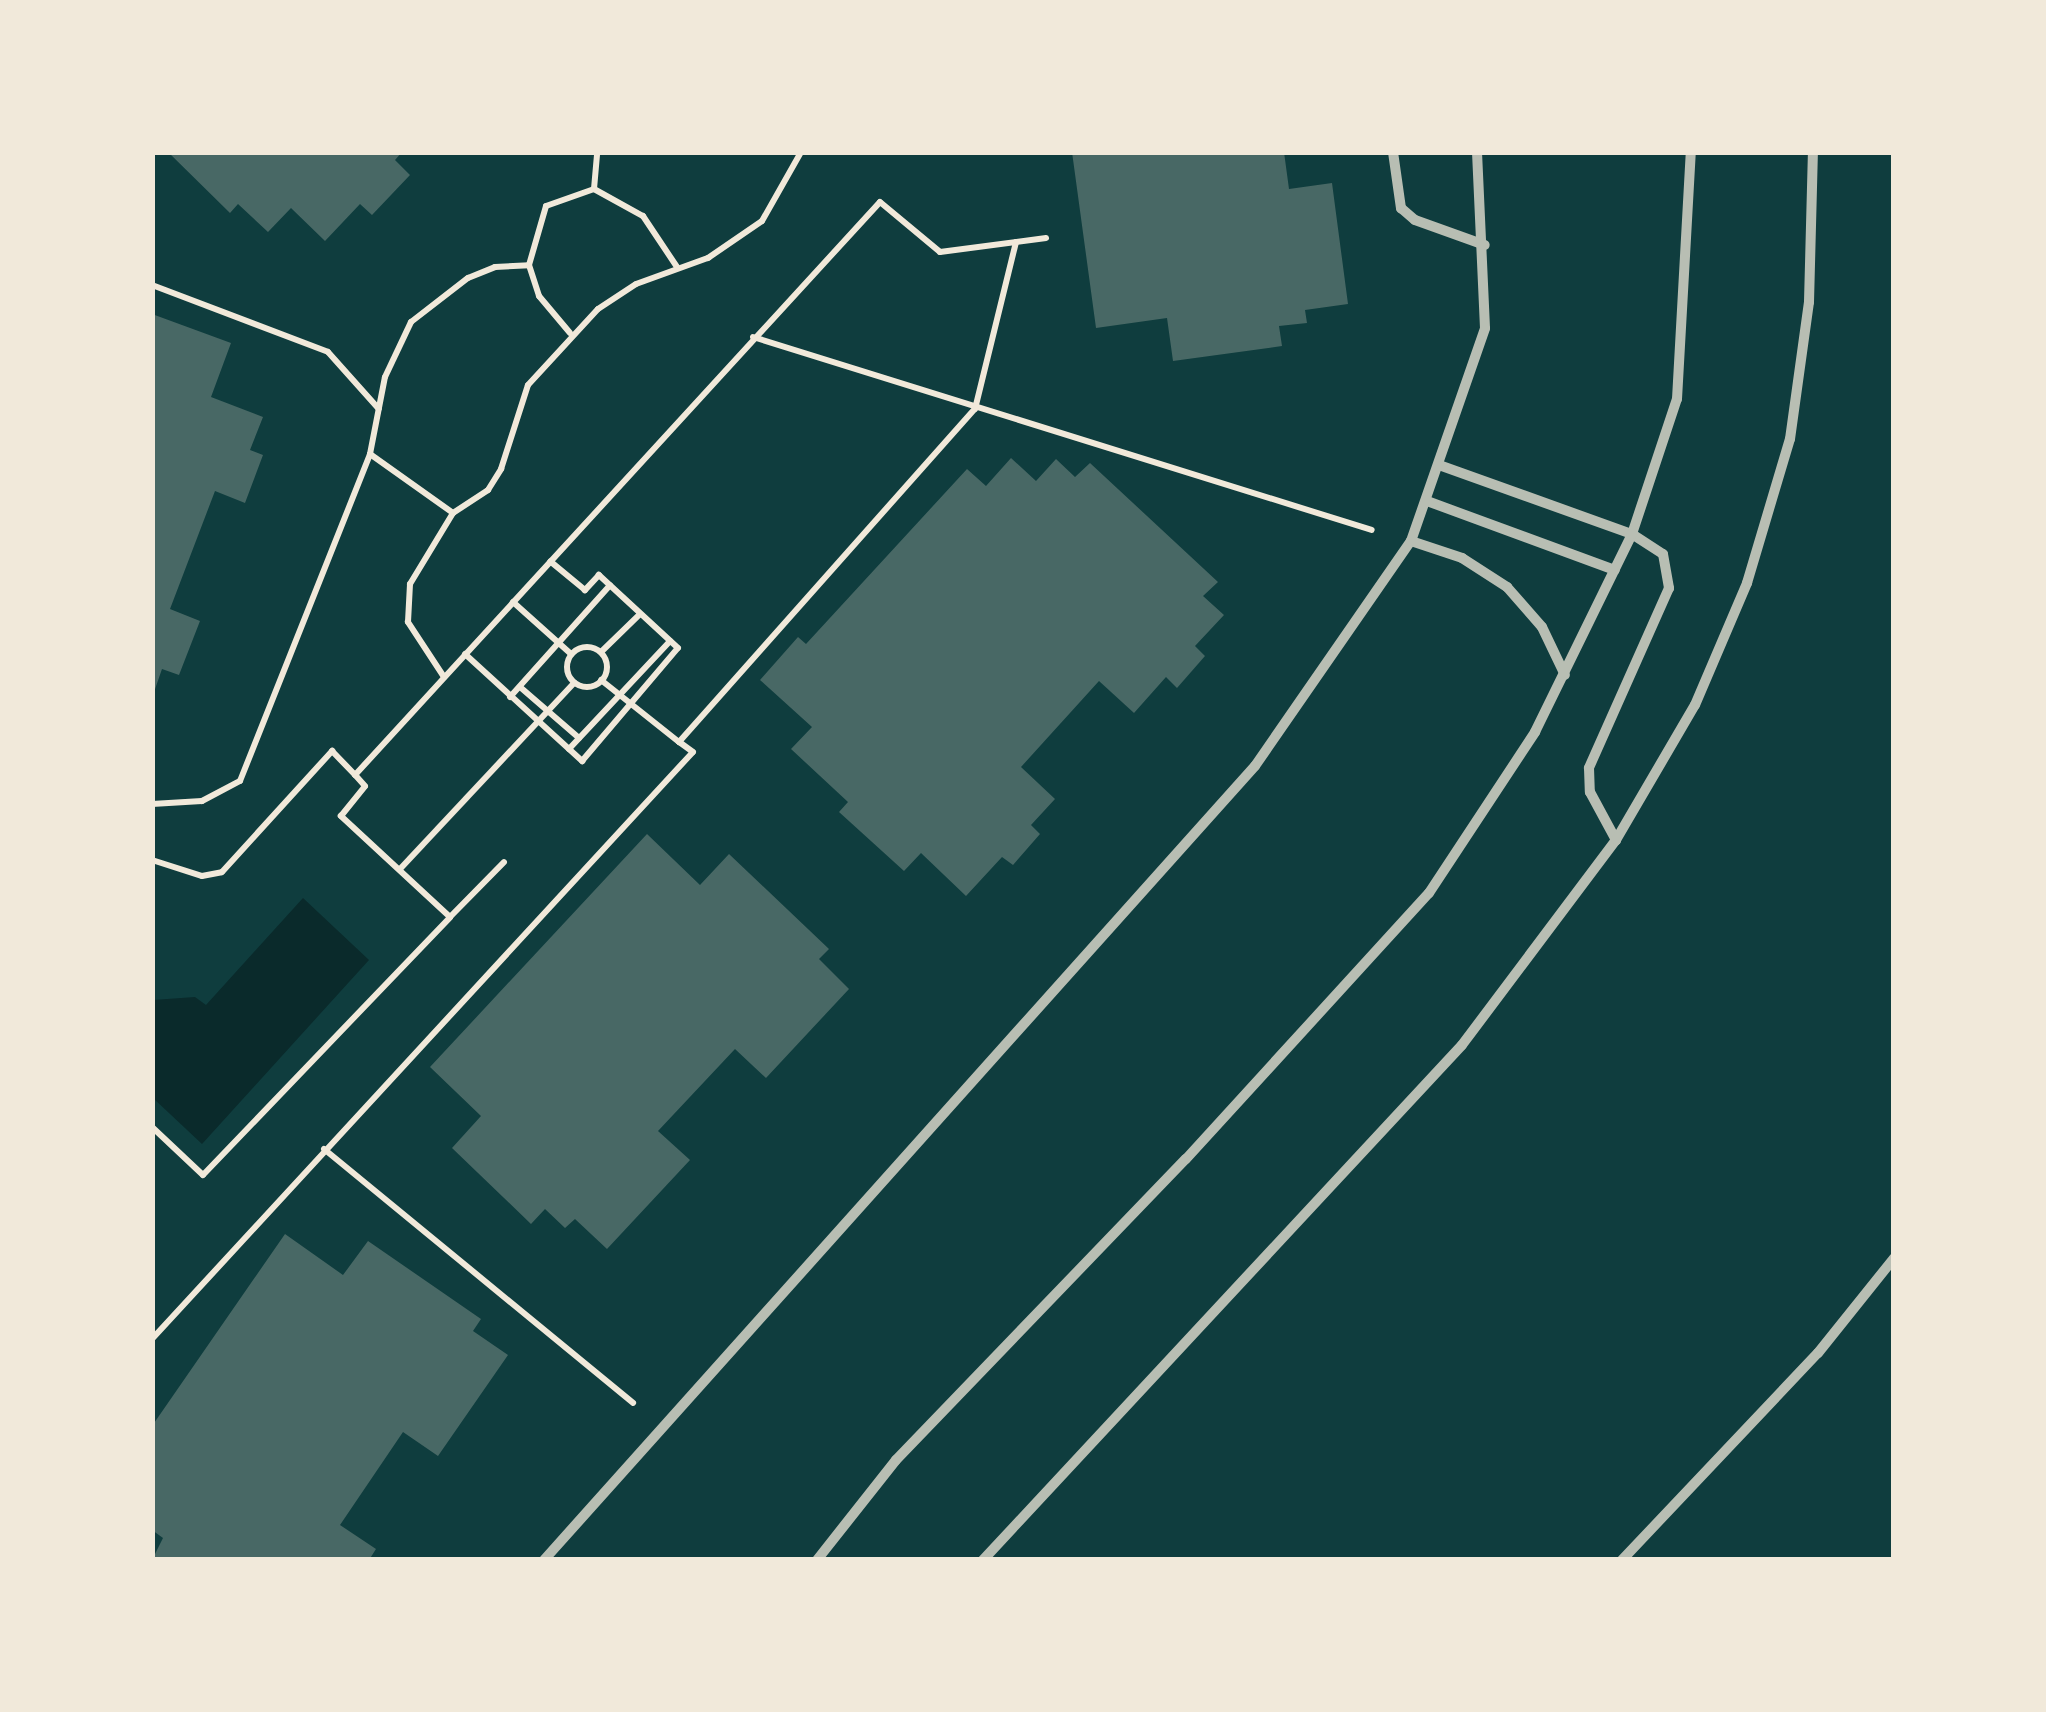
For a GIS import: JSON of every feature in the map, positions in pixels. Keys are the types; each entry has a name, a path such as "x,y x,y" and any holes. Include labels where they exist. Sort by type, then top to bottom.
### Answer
{"street":[{"path":"1393,152 1401,208 1415,220 1484,244"},
{"path":"544,1560 1255,766 1411,541 1484,328 1484,244 1477,152"},
{"path":"817,1560 896,1460 1186,1159 1429,893 1565,676 1632,534 1677,400 1691,152"},
{"path":"983,1560 1462,1045 1616,840 1695,705 1748,584 1790,439 1809,302 1813,152"},
{"path":"1440,465 1632,534 1663,554 1670,570 1669,588 1589,768 1590,792 1616,840"},
{"path":"1427,501 1615,570"},
{"path":"1411,541 1462,558 1507,588 1542,627 1565,676"},
{"path":"1622,1560 1818,1353 1894,1258"}],"path":[{"path":"594,189 597,152"},
{"path":"444,677 408,622 406,598 453,513 488,490 528,385 570,333 636,284 708,258 762,221 801,152"},
{"path":"570,333 540,296 529,265 546,206 594,189 643,216 677,267"},
{"path":"355,775 880,202 940,252 1046,238"},
{"path":"680,742 974,409 1016,242"},
{"path":"152,804 202,801 240,781 251,764 370,454 385,377 411,322 468,278 496,267 529,265"},
{"path":"152,285 328,352 380,410"},
{"path":"753,337 974,409 1411,541"},
{"path":"370,454 453,513"},
{"path":"464,654 582,761 678,648 599,575 586,590 550,561"},
{"path":"510,696 610,585"},
{"path":"513,602 571,654"},
{"path":"600,652 640,614"},
{"path":"569,750 670,641"},
{"path":"592,647 600,652 608,663 601,680 586,688 574,683 566,663 571,654 592,647"},
{"path":"152,1339 693,752 601,680"},
{"path":"400,869 574,683"},
{"path":"520,687 579,738"},
{"path":"152,860 202,876 222,872 332,752 365,786 341,816 450,917"},
{"path":"152,1127 203,1175 504,862"},
{"path":"324,1149 661,1426"}],"water":[{"path":"303,898 369,960 202,1144 153,1098 153,1000 195,997 206,1005"}],"building":[{"path":"168,152 402,152 395,160 410,175 372,215 360,204 325,241 291,208 268,232 238,204 230,213"},
{"path":"1072,152 1284,152 1289,189 1332,183 1348,304 1305,310 1307,323 1279,326 1282,346 1173,361 1167,318 1096,328"},
{"path":"152,314 231,343 211,397 263,417 250,450 263,455 245,503 215,491 170,609 200,621 179,675 162,669 153,695"},
{"path":"1011,458 1036,481 1056,459 1075,477 1090,463 1218,582 1203,596 1224,615 1195,646 1205,656 1177,688 1166,677 1134,713 1099,681 1021,767 1055,799 1031,825 1040,834 1013,865 1002,857 966,896 921,853 904,871 839,812 848,802 791,749 812,727 760,680 798,637 806,644 967,469 986,486"},
{"path":"647,834 700,885 729,854 829,949 819,959 849,989 766,1078 735,1049 658,1131 690,1160 607,1249 575,1219 565,1228 545,1209 531,1224 452,1148 481,1116 430,1067"},
{"path":"285,1234 343,1275 368,1241 481,1319 473,1331 508,1355 438,1456 403,1432 340,1525 376,1549 369,1560 152,1560 163,1538 152,1530 152,1426"}]}
